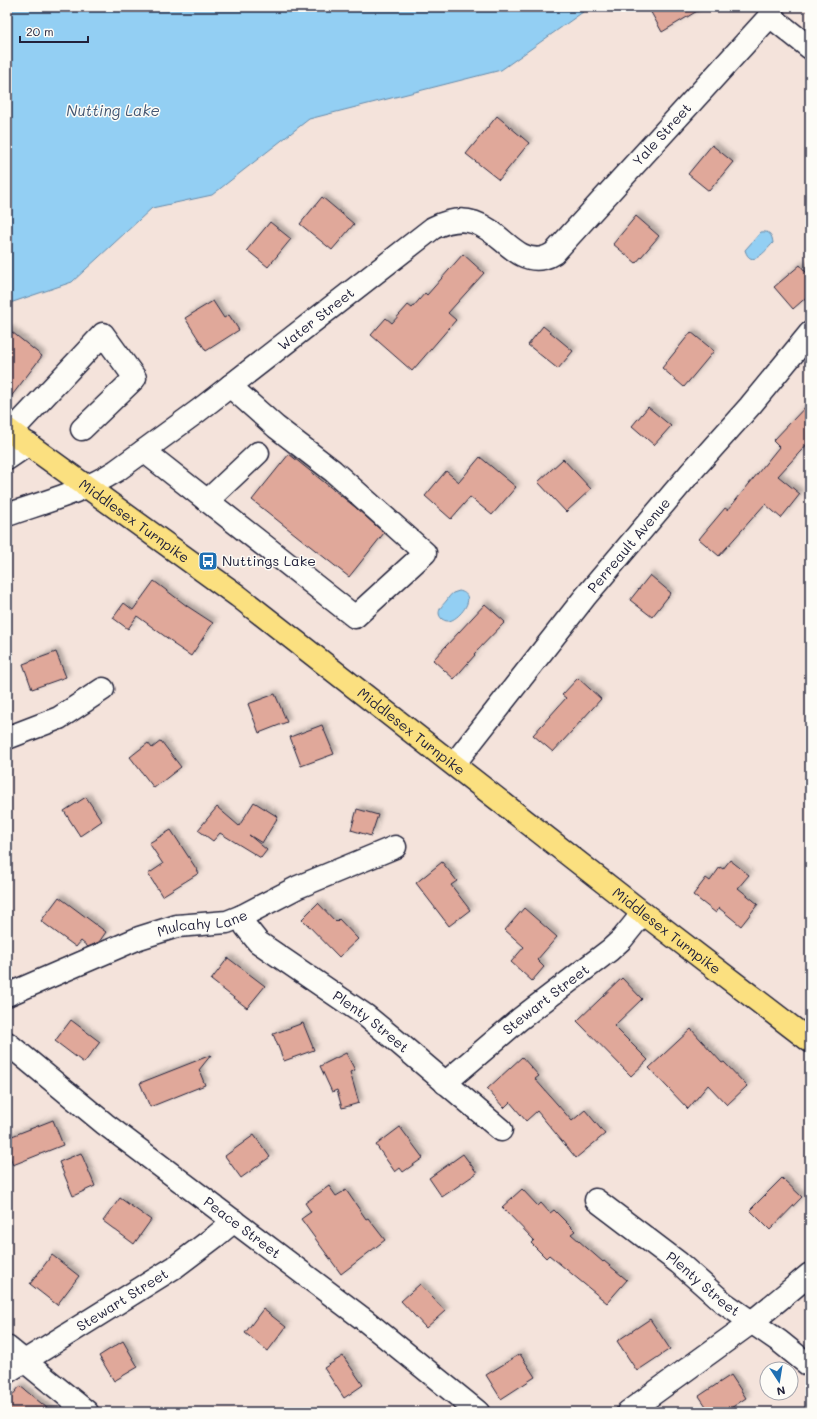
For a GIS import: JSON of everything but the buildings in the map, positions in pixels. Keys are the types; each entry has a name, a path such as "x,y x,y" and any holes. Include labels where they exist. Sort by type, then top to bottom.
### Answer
{"main road":[{"name":"Middlesex Turnpike","path":"9,430 238,596 643,913 810,1041"}],"street":[{"name":"Yale Street","path":"554,253 770,16 810,48"},
{"name":"Water Street","path":"7,515 88,486 103,479 144,451 433,228 444,222 457,219 471,221 487,228 524,256 544,258 554,253"},
{"name":"Perreault Avenue","path":"454,764 585,597 691,472 750,406 810,333"},
{"path":"9,430 103,334 135,378 82,428"},
{"path":"144,451 355,617 425,553 333,471 276,427 230,386"},
{"path":"7,459 29,444"},
{"path":"207,500 258,453"},
{"path":"7,738 59,718 103,688"},
{"name":"Mulcahy Lane","path":"7,995 146,936 177,926 227,922 298,888 395,847"},
{"name":"Stewart Street","path":"444,1083 520,1019 610,950 622,939 643,913"},
{"name":"Plenty Street","path":"242,916 246,927 258,942 365,1016 501,1130"},
{"name":"Peace Street","path":"7,1043 105,1124 366,1321 478,1412"},
{"name":"Plenty Street","path":"596,1200 678,1263 724,1303 779,1341 810,1366"},
{"name":"Stewart Street","path":"16,1367 175,1267 211,1241 234,1221"},
{"path":"628,1412 752,1322 810,1274"},
{"path":"7,1347 16,1367 88,1412"}],"water":[{"name":"Nutting Lake","path":"7,7 590,7 501,70 309,119 212,195 152,208 72,282 7,304"},
{"path":"761,232 767,232 770,234 773,243 759,257 751,258 745,250"},
{"path":"459,591 465,593 468,597 465,608 452,620 447,621 442,619 439,614 441,607 451,594"}],"place":[{"name":"Nuttings Lake","path":"208,561"}]}
